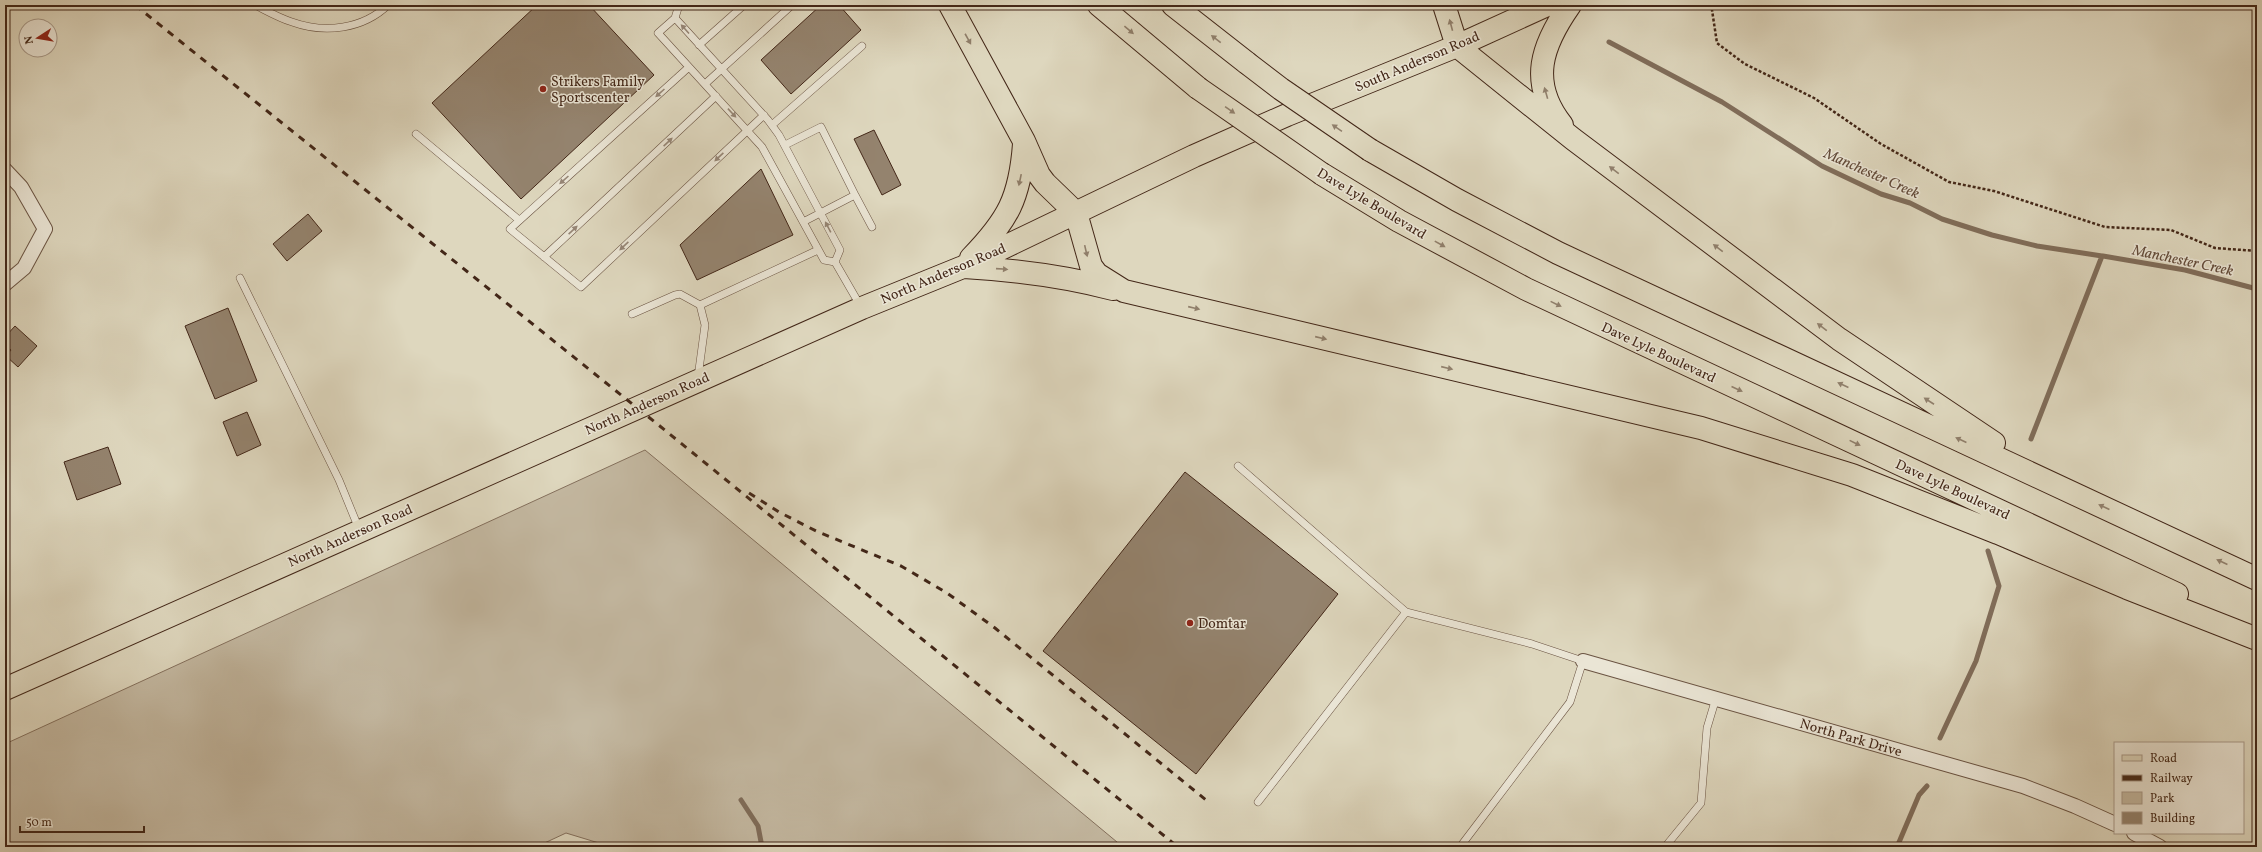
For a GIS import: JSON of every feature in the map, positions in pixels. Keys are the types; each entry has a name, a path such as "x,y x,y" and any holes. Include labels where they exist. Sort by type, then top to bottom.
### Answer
{"main road":[{"path":"950,5 1024,141 1045,183 1076,213 1091,266 1101,277 1124,291"},
{"name":"Dave Lyle Boulevard","path":"1099,5 1198,88 1322,174 1406,225 1526,289 2110,562 2257,635"},
{"path":"1174,5 1281,89 1370,150 1457,200 1558,253 2257,578"},
{"path":"1444,5 1457,46 1572,138 1839,339 1900,382 2067,490"},
{"name":"South Anderson Road","path":"1286,115 1457,46 1546,5"},
{"path":"1570,5 1556,26 1546,45 1541,66 1543,83 1549,104 1558,121 1572,138"},
{"name":"North Anderson Road","path":"5,689 862,308 963,267 1194,156 1286,115"},
{"path":"963,267 988,241 1007,215 1020,182 1024,141"},
{"path":"963,267 1020,270 1124,291 1701,428 1852,475 1991,530 2127,588 2257,639"}],"street":[{"path":"5,170 21,187 45,229 24,268 5,284"},
{"name":"North Park Drive","path":"1583,661 2023,786 2075,806 2114,824"},
{"path":"2136,834 2160,847"}],"lane":[{"path":"255,5 292,23 333,28 352,26 377,15 388,5"},
{"path":"679,5 675,18 658,33 762,147 824,260 835,262 862,308"},
{"path":"699,45 744,5"},
{"path":"705,84 792,5"},
{"path":"675,18 772,125 785,145 840,250 835,262"},
{"path":"772,125 862,46"},
{"path":"689,67 510,229 581,287 764,115"},
{"path":"544,256 716,96"},
{"path":"785,145 821,126 872,227"},
{"path":"416,134 519,220"},
{"path":"803,222 855,195"},
{"path":"700,305 818,250"},
{"path":"240,278 340,480 360,531"},
{"path":"632,314 674,295 680,294 700,305 705,325 698,381"},
{"path":"1238,466 1406,612 1532,644 1583,661 1570,702 1460,847"},
{"path":"1258,802 1406,612"},
{"path":"1665,847 1701,803 1708,728 1716,698"}],"path":[{"path":"1716,5 1712,10 1717,43 1745,64 1814,98 1881,144 1948,182 1994,191 2105,227 2171,230 2215,248 2257,251"}],"green space":[{"path":"645,450 1123,847 612,847 566,833 536,847 5,847 5,744"}],"building":[{"name":"Strikers Family Sportscenter","path":"537,5 589,5 654,75 521,199 432,103"},
{"path":"821,5 839,5 861,30 791,94 761,60"},
{"path":"874,130 901,185 882,195 854,139"},
{"path":"761,169 793,235 697,280 680,245"},
{"path":"308,214 322,231 287,261 273,244"},
{"path":"228,308 257,381 215,399 185,326"},
{"path":"15,326 37,346 18,367 6,356 11,350 5,345 5,337"},
{"path":"247,412 261,445 237,456 223,422"},
{"path":"108,447 121,484 77,500 64,462"},
{"name":"Domtar","path":"1185,472 1338,594 1196,774 1043,651"}],"waterway":[{"name":"Manchester Creek","path":"1609,42 1722,102 1822,166 1881,194 1910,203 1942,219 1992,235 2037,246 2102,256 2031,439"},
{"name":"Manchester Creek","path":"2103,256 2185,270 2257,289"},
{"path":"1940,738 1976,661 1999,586 1988,551"},
{"path":"1897,847 1919,795 1927,786"},
{"path":"741,800 758,826 762,847"}],"railway":[{"path":"135,5 661,427 1178,847"},
{"path":"749,493 779,512 816,531 901,566 947,593 995,628 1206,800"}],"place":[{"name":"Strikers Family Sportscenter","path":"543,89"},
{"name":"Domtar","path":"1190,623"}]}
